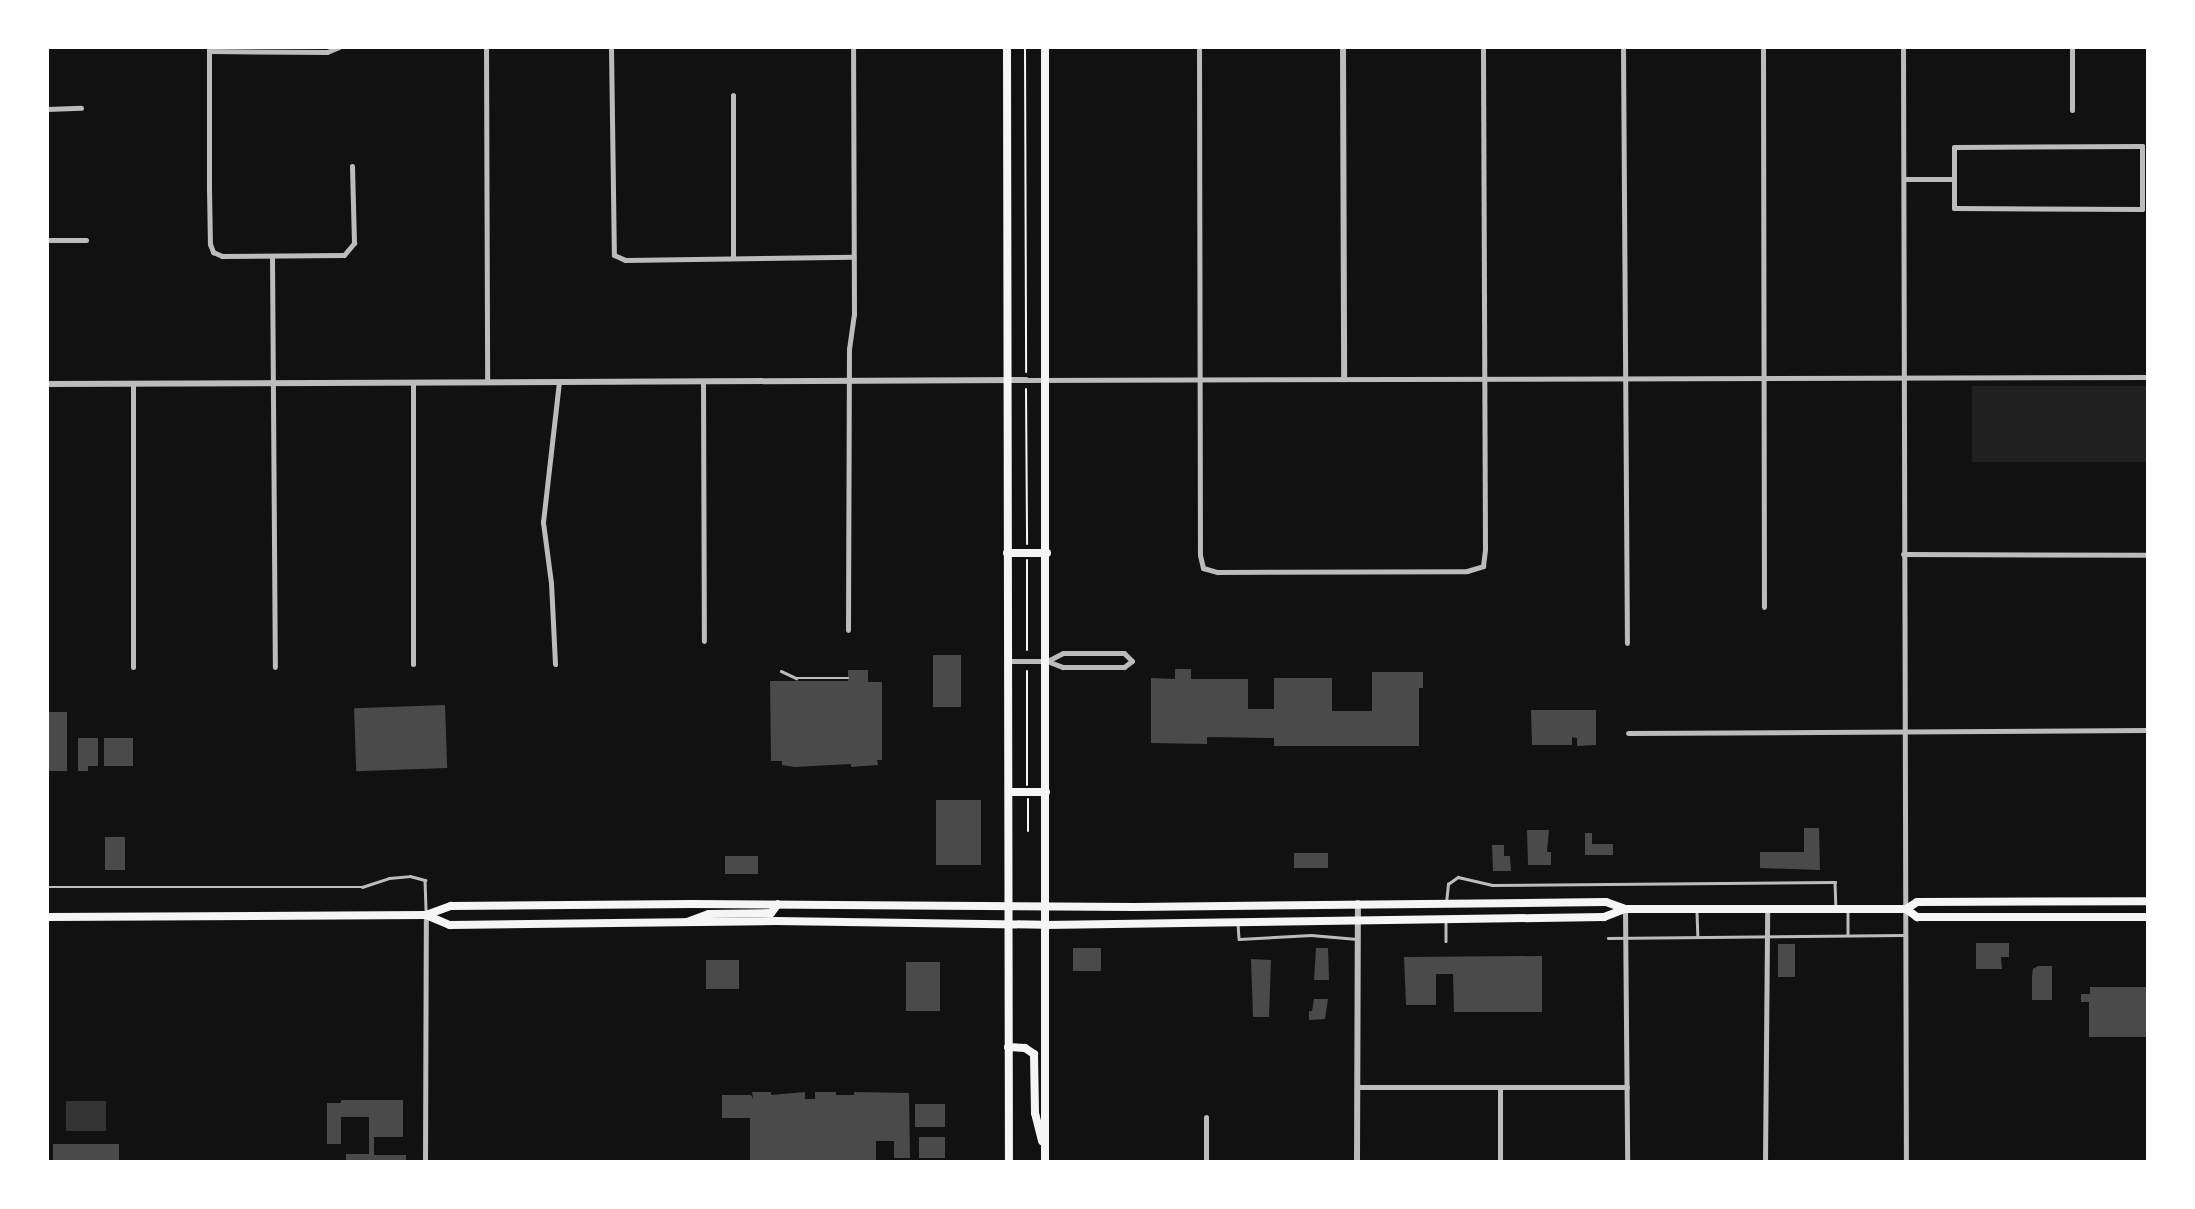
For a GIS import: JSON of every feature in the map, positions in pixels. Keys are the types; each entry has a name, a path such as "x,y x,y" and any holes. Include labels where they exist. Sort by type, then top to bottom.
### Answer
{"main road":[{"path":"1007,47 1009,1162"},
{"path":"1045,47 1045,1158"},
{"path":"1007,553 1047,553"},
{"path":"1010,792 1046,792"},
{"path":"47,916 426,915 451,906 1606,902 1625,909 1906,909 1917,902 2148,901"},
{"path":"687,922 697,916 709,914 771,913 778,904"},
{"path":"426,915 450,925 687,922 1045,925 1604,917 1625,909"},
{"path":"1906,909 1917,917 2148,917"},
{"path":"1008,1047 1025,1048 1034,1054 1035,1112 1045,1158"}],"street":[{"path":"486,47 488,382"},
{"path":"611,47 614,254 625,260 853,257"},
{"path":"848,630 853,47"},
{"path":"1199,47 1200,555 1203,568 1217,572 1468,572 1483,566 1483,47"},
{"path":"1343,47 1344,379"},
{"path":"1623,47 1627,643"},
{"path":"1763,47 1764,607"},
{"path":"1903,47 1906,1162"},
{"path":"2072,47 2072,110"},
{"path":"339,48 327,52 209,49 210,244 213,252 222,256 344,255 354,243 352,166"},
{"path":"733,95 733,258"},
{"path":"47,109 81,108"},
{"path":"2142,146 2145,179 2143,209 1954,208 1954,178 1954,147 2142,146"},
{"path":"1904,179 1954,178"},
{"path":"47,240 86,240"},
{"path":"272,256 275,667"},
{"path":"47,384 1007,380 1026,384 1046,380 1200,379 2148,377"},
{"path":"703,381 704,641"},
{"path":"413,382 413,664"},
{"path":"555,664 551,583 543,522 559,382"},
{"path":"133,383 133,667"},
{"path":"1903,554 2148,555"},
{"path":"1007,661 1047,661 1063,667 1124,667 1132,661 1125,653 1063,653 1047,661"},
{"path":"1628,733 2148,730"},
{"path":"1357,1162 1358,903"},
{"path":"1625,909 1627,1162"},
{"path":"1765,1162 1767,909"},
{"path":"425,1162 426,915"},
{"path":"1357,1087 1628,1087"},
{"path":"1500,1087 1500,1162"},
{"path":"1206,1117 1206,1162"}],"lane":[{"path":"781,671 796,678 848,678"},
{"path":"47,887 362,887 389,878 410,876 425,880 426,915"},
{"path":"1446,903 1448,884 1458,877 1492,884 1835,883 1836,908"},
{"path":"1848,908 1849,935"},
{"path":"1698,909 1698,937"},
{"path":"1446,919 1446,941"},
{"path":"1238,921 1239,939 1311,935 1331,940 1357,939"},
{"path":"1608,938 1906,935"}],"path":[{"path":"1025,47 1026,372"},
{"path":"1026,384 1027,548"},
{"path":"1027,559 1027,650"},
{"path":"1027,671 1027,785"},
{"path":"1028,798 1028,831"}],"shaded area":[{"path":"1972,386 2148,386 2148,462 1972,462"},
{"path":"66,1101 106,1101 106,1131 66,1131"}],"building":[{"path":"933,655 961,655 961,707 933,707"},
{"path":"1175,669 1191,669 1191,679 1248,679 1248,709 1274,709 1274,678 1332,678 1332,711 1372,711 1372,672 1423,672 1423,688 1419,688 1419,746 1274,746 1274,738 1207,737 1207,744 1151,743 1151,678 1175,679"},
{"path":"848,670 868,670 868,682 882,682 882,760 877,760 878,765 794,767 782,765 782,761 771,761 770,681 848,681"},
{"path":"445,705 447,768 356,771 354,708"},
{"path":"1531,710 1596,710 1596,745 1577,746 1577,738 1572,737 1572,745 1532,745"},
{"path":"47,712 67,712 67,771 47,771"},
{"path":"78,738 98,738 98,766 88,766 88,771 78,771"},
{"path":"104,738 133,738 133,766 104,766"},
{"path":"936,800 981,800 981,865 936,865"},
{"path":"1804,828 1819,828 1820,870 1760,868 1760,852 1804,852"},
{"path":"1527,830 1549,830 1547,852 1551,852 1551,865 1528,865"},
{"path":"1585,833 1592,833 1592,844 1613,844 1613,855 1585,855"},
{"path":"105,837 125,837 125,870 105,870"},
{"path":"1492,845 1504,845 1504,856 1510,856 1511,871 1493,871"},
{"path":"1294,853 1328,853 1328,868 1294,868"},
{"path":"725,856 758,856 758,874 725,874"},
{"path":"1976,943 2009,943 2009,957 2001,957 2002,969 1976,969"},
{"path":"1778,944 1795,944 1795,977 1778,977"},
{"path":"1073,948 1101,948 1101,971 1073,971"},
{"path":"1316,948 1328,948 1329,980 1314,980"},
{"path":"1542,956 1542,1012 1454,1012 1453,974 1436,974 1436,1005 1406,1005 1404,957"},
{"path":"1251,959 1271,960 1269,1017 1253,1017"},
{"path":"706,960 739,960 739,989 706,989"},
{"path":"906,962 940,962 940,1011 906,1011"},
{"path":"2038,966 2052,966 2052,1000 2032,1000 2033,969"},
{"path":"2090,987 2146,987 2146,1037 2089,1037 2089,1002 2081,1002 2081,994 2090,994"},
{"path":"1314,999 1328,999 1325,1019 1309,1020"},
{"path":"752,1092 771,1092 771,1095 805,1092 805,1099 815,1099 815,1092 836,1092 836,1095 854,1095 854,1092 909,1093 910,1158 894,1158 894,1141 876,1141 876,1162 750,1162 750,1118 722,1118 722,1095 751,1095 753,1099"},
{"path":"341,1100 403,1100 403,1137 374,1137 374,1155 406,1155 406,1162 346,1162 346,1154 369,1154 369,1117 341,1117 341,1144 327,1144 327,1103 341,1103"},
{"path":"915,1104 945,1104 945,1127 915,1127"},
{"path":"919,1137 945,1137 945,1158 919,1158"},
{"path":"53,1144 119,1144 119,1162 53,1162"}]}
